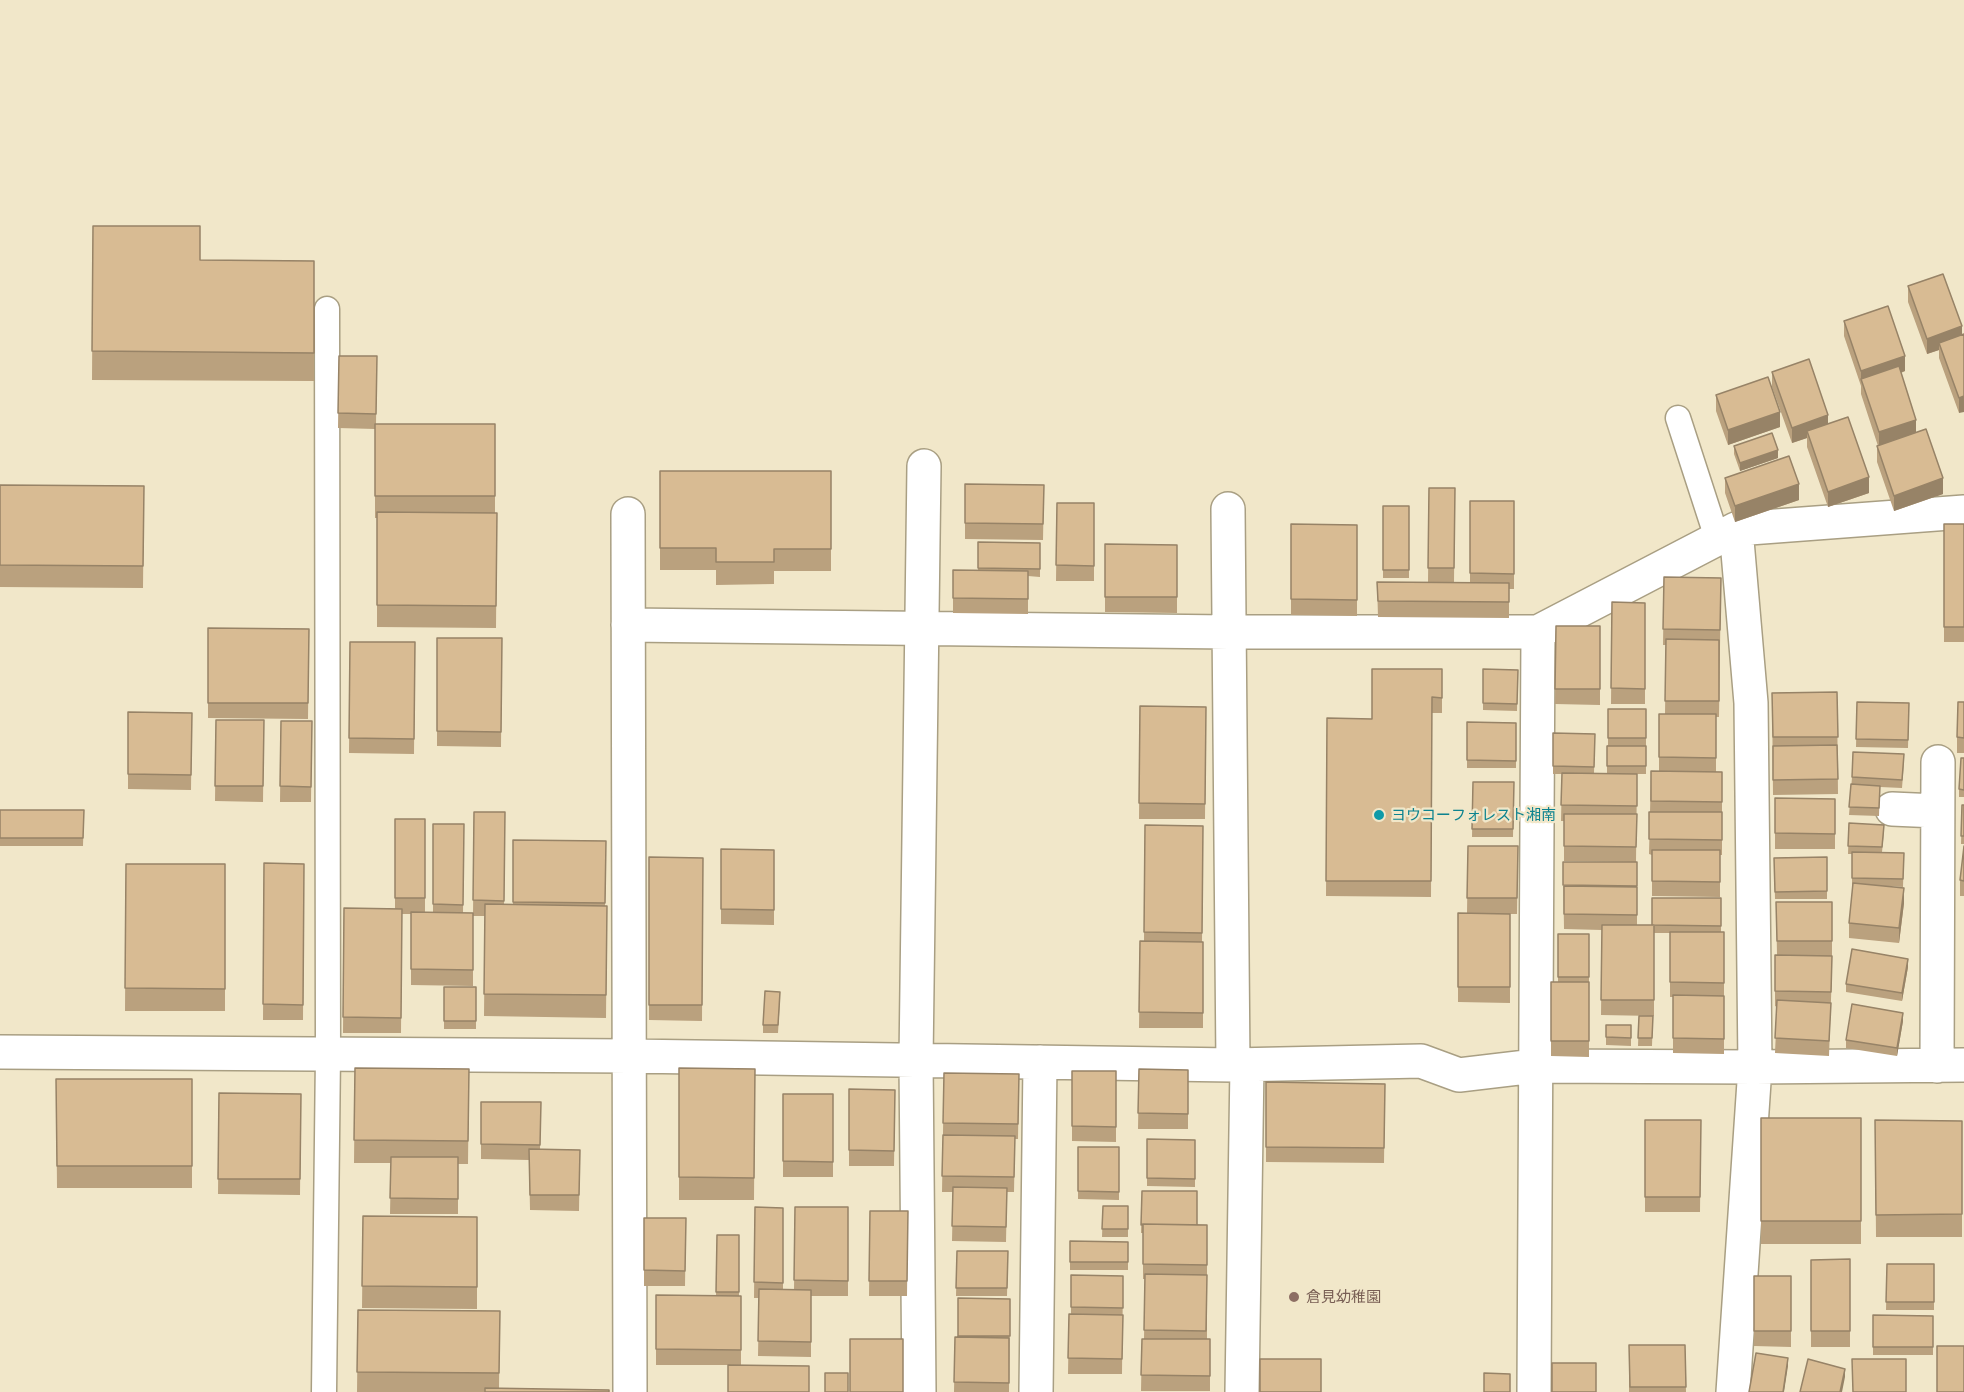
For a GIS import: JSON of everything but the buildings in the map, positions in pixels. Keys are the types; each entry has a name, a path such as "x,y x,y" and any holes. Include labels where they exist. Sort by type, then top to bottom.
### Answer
{"street":[{"path":"919,1392 916,1060 924,466"},
{"path":"1228,509 1240,1065 1242,1392"},
{"path":"628,625 1229,632 1538,632 1727,534 1964,512"},
{"path":"628,514 630,1392"},
{"path":"1727,534 1751,704 1755,1067 1733,1392"},
{"path":"1534,1392 1538,632"},
{"path":"0,1052 629,1056 1240,1065 1421,1061 1459,1075 1534,1066 1950,1065 1937,811 1938,762"},
{"path":"1892,809 1937,811"},
{"path":"1036,1392 1040,1062"}],"lane":[{"path":"324,1392 328,1054 327,309"},
{"path":"1678,418 1727,534"}],"place":[{"name":"ヨウコーフォレスト湘南","path":"1379,815"},
{"name":"倉見幼稚園","path":"1294,1297"}]}
